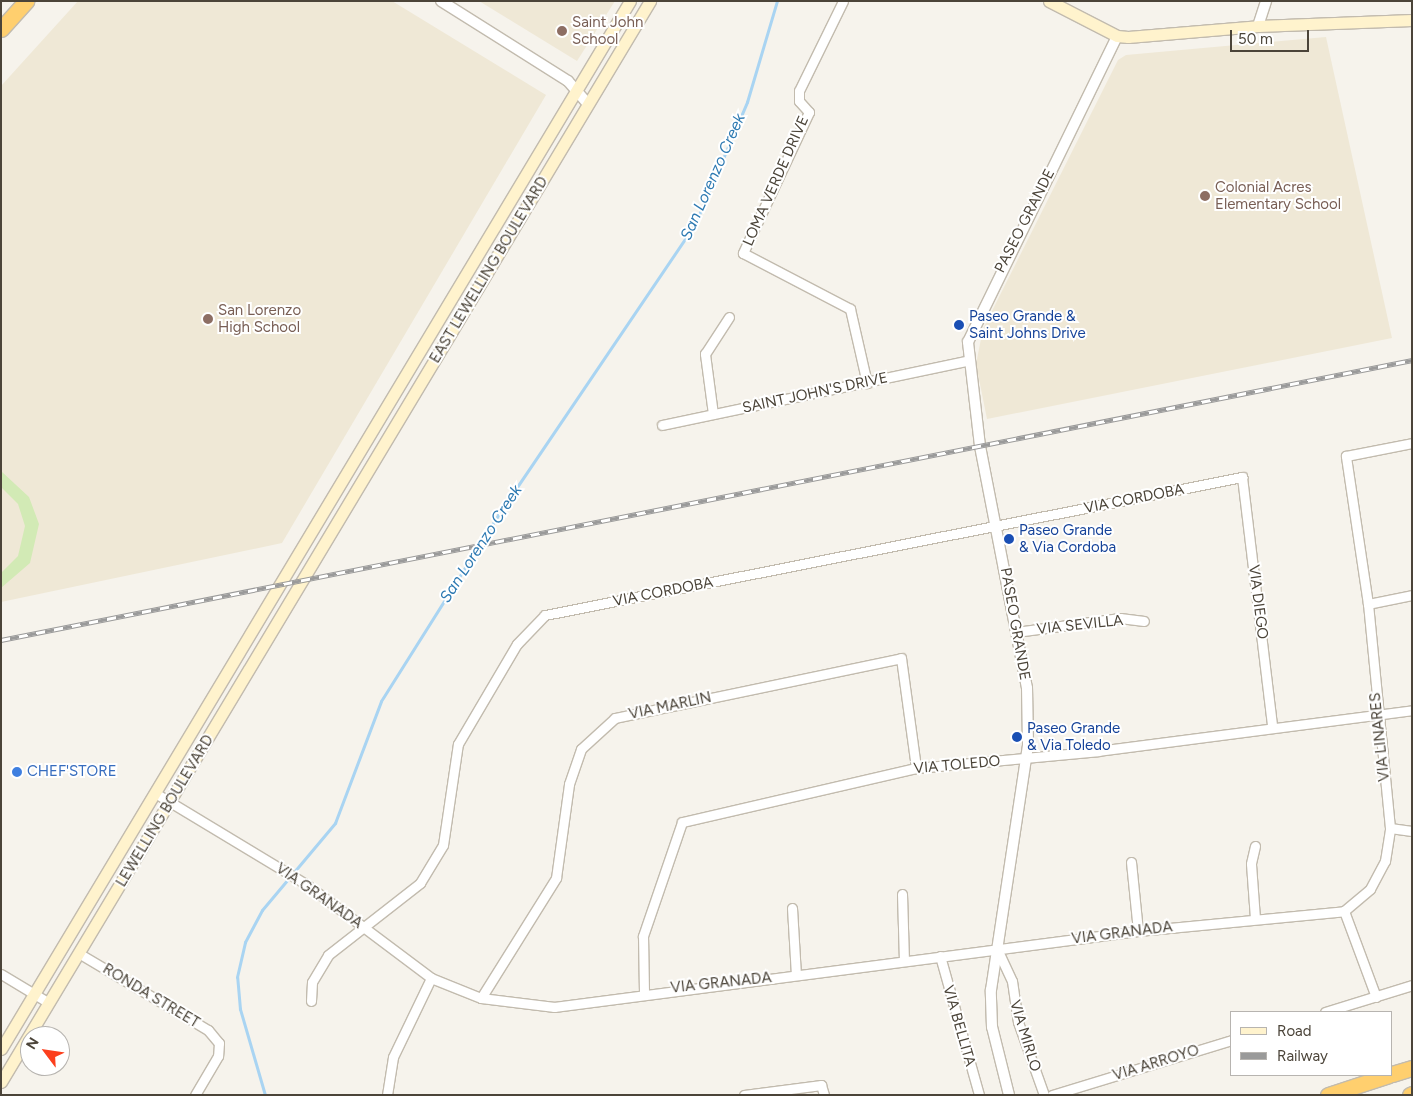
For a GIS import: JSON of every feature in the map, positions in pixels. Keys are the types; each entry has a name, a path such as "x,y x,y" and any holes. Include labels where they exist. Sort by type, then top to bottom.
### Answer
{"highway":[{"path":"1,29 26,1"},
{"path":"1393,1073 1412,1068"},
{"path":"1328,1095 1385,1076"}],"main road":[{"name":"EAST LEWELLING BOULEVARD","path":"310,534 630,1"},
{"name":"EAST LEWELLING BOULEVARD","path":"327,538 650,1"},
{"path":"1049,1 1117,36 1151,37 1258,26 1412,20"},
{"path":"436,324 452,332"},
{"name":"LEWELLING BOULEVARD","path":"1,1050 310,534"},
{"name":"LEWELLING BOULEVARD","path":"1,1082 80,954 327,538"}],"street":[{"path":"441,1 576,90 588,104"},
{"name":"LOMA VERDE DRIVE","path":"843,1 799,91 799,101 809,112 743,253 850,308 867,383"},
{"path":"1258,26 1266,1"},
{"name":"PASEO GRANDE","path":"1009,1095 992,1027 991,990 1026,759 1027,688 967,361 975,322 1117,36"},
{"path":"713,414 705,354 729,317"},
{"name":"SAINT JOHN'S DRIVE","path":"662,425 967,361"},
{"name":"VIA LINARES","path":"1344,911 1370,888 1385,861 1390,828 1377,715 1368,604 1346,456 1412,443"},
{"name":"VIA CORDOBA","path":"311,1001 312,982 328,955 420,883 443,846 458,744 517,644 545,615 1242,477"},
{"name":"VIA DIEGO","path":"1242,477 1272,726"},
{"path":"1368,604 1412,595"},
{"name":"VIA SEVILLA","path":"1016,632 1120,618 1144,621"},
{"name":"VIA MARLIN","path":"481,998 556,878 569,784 581,749 615,718 901,658 916,768"},
{"name":"VIA TOLEDO","path":"644,992 643,936 682,822 916,768 1026,759 1272,726 1412,710"},
{"name":"VIA GRANADA","path":"156,793 306,884 431,978 481,998 554,1007 644,992 796,975 1138,931 1255,918 1344,911"},
{"path":"1390,828 1412,831"},
{"path":"1255,846 1251,864 1255,918"},
{"path":"1131,862 1138,931"},
{"path":"902,894 904,960"},
{"path":"792,908 796,975"},
{"path":"1344,911 1376,997"},
{"name":"VIA MIRLO","path":"997,949 1012,981 1013,998 1044,1095"},
{"name":"RONDA STREET","path":"80,954 208,1030 218,1043 218,1056 195,1095"},
{"name":"VIA BELLITA","path":"940,956 979,1095"},
{"path":"1,974 49,1003"},
{"path":"387,1095 393,1057 431,978"},
{"path":"1328,1011 1412,985"},
{"name":"VIA ARROYO","path":"1052,1095 1230,1041"},
{"path":"744,1095 821,1085 824,1095"}],"shaded area":[{"name":"San Lorenzo High School","path":"78,1 392,1 546,95 282,543 1,602 1,86"},
{"name":"Saint John School","path":"479,1 615,1 577,61"},
{"name":"Colonial Acres Elementary School","path":"1326,37 1392,338 987,419 976,364 983,329 1118,60 1126,55"}],"green space":[{"path":"1,471 29,497 39,524 30,563 1,588 1,573 18,556 25,526 18,504 1,487"}],"waterway":[{"name":"San Lorenzo Creek","path":"265,1095 240,1009 237,977 245,942 262,910 335,823 381,701 498,515 695,224 747,102 777,1"}],"railway":[{"path":"1,640 1412,360"}],"place":[{"name":"Saint John School","path":"562,31"},
{"name":"Colonial Acres Elementary School","path":"1205,196"},
{"name":"San Lorenzo High School","path":"208,319"},
{"name":"Paseo Grande & Saint Johns Drive","path":"959,325"},
{"name":"Paseo Grande & Via Cordoba","path":"1009,539"},
{"name":"Paseo Grande & Via Toledo","path":"1017,737"},
{"name":"CHEF'STORE","path":"17,772"}]}
